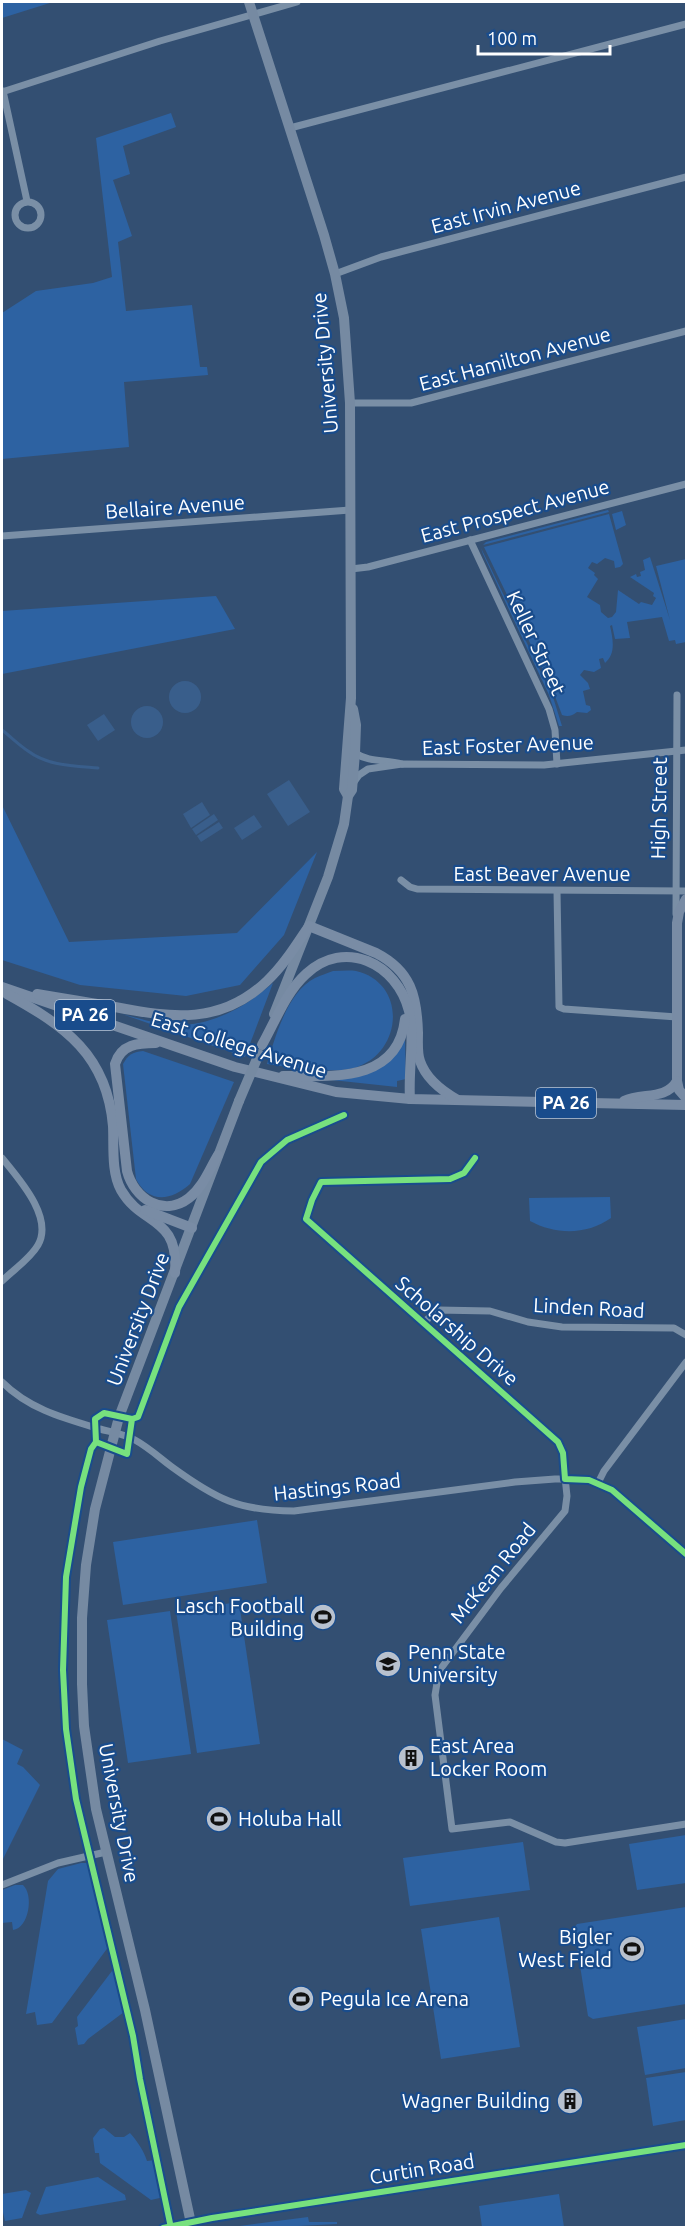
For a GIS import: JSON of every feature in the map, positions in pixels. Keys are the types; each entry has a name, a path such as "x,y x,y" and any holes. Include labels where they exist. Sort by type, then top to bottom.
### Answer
{"main road":[{"name":"University Drive","path":"249,2 335,274 344,318 350,403 351,569 351,698 344,789 350,791"},
{"name":"University Drive","path":"191,2225 145,2010 106,1852 92,1782 84,1726 81,1638 84,1588 92,1528 123,1407 339,844 356,753 356,725 351,698"},
{"name":"High Street","path":"677,1081 677,922 679,912 687,899"},
{"path":"2,988 157,1015 180,1017 200,1015 236,1003 267,981 286,960 309,926 376,953 400,970 411,988 417,1007 420,1063 436,1085 458,1101"},
{"path":"260,1049 299,981 307,973 329,960 354,958 377,966 393,979 405,1000 410,1022 410,1099"},
{"path":"2,988 57,1024 75,1040 96,1065 108,1098 119,1185 127,1199 162,1227 169,1236 175,1250 175,1273"},
{"name":"East College Avenue","path":"2,988 263,1075 336,1092 458,1101 687,1105"},
{"path":"263,1075 343,1075 372,1069 389,1056 399,1042 404,1024 405,1000"},
{"path":"166,1043 140,1043 130,1046 123,1050 116,1060 115,1079 130,1181 138,1194 148,1202 165,1206 177,1204 189,1198 201,1185 218,1155"},
{"path":"677,1081 679,1090 687,1098"},
{"name":"East College Avenue","path":"618,1104 632,1097 666,1092 677,1081"},
{"path":"139,1209 152,1211 192,1228"}],"street":[{"path":"27,201 2,92 297,2"},
{"path":"290,128 687,24"},
{"name":"East Irvin Avenue","path":"335,274 381,257 687,177"},
{"name":"East Hamilton Avenue","path":"350,403 412,403 687,331"},
{"name":"East Prospect Avenue","path":"351,569 363,568 687,484"},
{"name":"Bellaire Avenue","path":"2,536 350,510"},
{"name":"Keller Street","path":"470,540 547,704 555,730 557,764"},
{"name":"High Street","path":"677,695 675,871 677,922"},
{"name":"East Foster Avenue","path":"350,791 359,775 368,769 402,764 557,764 687,750"},
{"name":"East Foster Avenue","path":"356,753 366,759 402,764"},
{"name":"East Beaver Avenue","path":"401,880 417,889 687,891"},
{"path":"557,891 557,1001 559,1007 677,1017"},
{"path":"2,1158 33,1200 42,1224 39,1243 2,1281"},
{"name":"Scholarship Drive","path":"306,1219 558,1442 563,1453 565,1479"},
{"name":"Linden Road","path":"423,1323 438,1310 484,1310 545,1325 574,1328 674,1328 687,1335"},
{"path":"687,1362 604,1471 598,1483 616,1492 687,1554"},
{"name":"Hastings Road","path":"2,1382 19,1398 39,1409 142,1444 214,1496 236,1504 268,1511 294,1510 515,1482 582,1479 598,1483"},
{"name":"McKean Road","path":"565,1479 567,1503 564,1512 504,1583 439,1671 435,1695 452,1828 510,1822 556,1842 565,1843 687,1824"},
{"path":"2,1885 58,1863 106,1852"},
{"name":"Curtin Road","path":"163,2228 687,2145"}],"shaded area":[{"path":"2,2 53,2 2,18"},
{"path":"171,113 176,127 123,146 130,174 113,180 132,236 118,242 126,311 192,305 200,367 207,367 208,375 124,382 129,447 2,459 2,313 36,291 93,283 112,277 96,138"},
{"path":"608,510 609,512 483,545 486,542"},
{"path":"622,511 626,525 616,530 612,514"},
{"path":"609,514 623,564 615,568 614,561 605,558 597,564 592,562 588,568 595,573 598,579 587,597 600,605 601,612 608,618 616,612 618,590 639,604 641,602 652,605 656,598 653,596 654,593 630,577 636,574 637,577 641,576 640,572 645,570 643,560 650,557 670,620 656,566 686,559 686,642 676,644 675,640 669,641 662,617 627,622 630,638 615,639 612,625 610,626 613,646 611,655 605,663 603,658 599,659 601,668 594,672 584,670 580,675 588,683 590,689 583,691 586,705 590,706 591,710 587,713 577,712 564,716 484,547"},
{"path":"481,548 553,697 562,726 559,726 549,695"},
{"path":"216,596 235,629 2,674 2,611"},
{"path":"185,681 196,686 201,697 196,708 185,713 174,708 169,697 174,686"},
{"path":"147,706 158,711 163,722 158,733 147,738 136,733 131,722 136,711"},
{"path":"104,714 115,730 98,741 87,725"},
{"path":"289,780 310,812 288,826 267,794"},
{"path":"202,802 210,815 191,828 183,814"},
{"path":"2,805 69,942 237,933 317,852 284,935 240,985 186,996 80,985 2,960"},
{"path":"214,814 218,820 196,835 192,829"},
{"path":"254,815 262,827 242,840 234,828"},
{"path":"219,822 223,828 201,842 197,836"},
{"path":"333,971 356,971 373,978 385,989 391,1003 393,1019 390,1034 382,1049 370,1060 345,1070 267,1064 284,1016 297,993 315,978"},
{"path":"273,983 245,1057 122,1014 172,1025 200,1023 227,1014 251,1000"},
{"path":"405,1040 406,1079 397,1081 397,1087 332,1080 372,1072 384,1064"},
{"path":"143,1051 234,1082 190,1184 183,1190 168,1196 154,1196 147,1193 136,1179 123,1064 131,1055"},
{"path":"610,1197 611,1218 592,1228 561,1231 530,1221 529,1198"},
{"path":"257,1520 267,1583 123,1605 113,1542"},
{"path":"239,1602 260,1744 197,1753 176,1611"},
{"path":"170,1611 191,1754 128,1763 107,1620"},
{"path":"2,1739 23,1750 17,1764 23,1767 40,1785 2,1861"},
{"path":"686,1835 686,1883 637,1890 629,1844"},
{"path":"523,1842 530,1890 410,1906 403,1858"},
{"path":"87,1863 109,1946 52,2023 37,2025 35,2012 26,2014 48,1881 58,1869"},
{"path":"15,1885 23,1885 29,1903 23,1924 13,1930 12,1922 2,1923 2,1890"},
{"name":"Bigler West Field","path":"686,1907 686,2004 593,2019 588,2016 574,1928 577,1924"},
{"path":"499,1917 520,2047 441,2059 421,1929"},
{"path":"115,1967 124,2012 84,2044 78,2045 75,2028 78,2026 77,2017"},
{"path":"686,2019 686,2068 645,2075 637,2027"},
{"path":"686,2072 686,2120 653,2126 646,2078"},
{"path":"104,2128 115,2137 124,2137 130,2133 140,2146 147,2161 155,2160 164,2197 151,2200 100,2163 99,2153 95,2153 93,2138 100,2129"},
{"path":"98,2177 125,2195 126,2200 40,2215 36,2213 46,2187"},
{"path":"26,2190 31,2193 22,2218 5,2221 2,2194"},
{"path":"559,2194 564,2227 482,2227 479,2206"},
{"path":"308,2217 309,2222 337,2222 337,2224 232,2227"}],"waterway":[{"path":"2,730 25,749 44,760 98,768"}],"cycle path":[{"path":"132,1419 104,1413 95,1419 96,1442 127,1454 132,1419 138,1417 179,1307 261,1162 287,1140 344,1115"},
{"path":"475,1158 464,1173 450,1179 321,1182 306,1219 558,1442 563,1453 565,1479 589,1480 612,1490 686,1554"},
{"path":"96,1442 91,1449 81,1487 66,1577 63,1670 66,1729 76,1799 133,2036 171,2228"},
{"path":"163,2228 212,2218 686,2145"}],"place":[{"name":"Lasch Football Building","path":"323,1617"},
{"name":"Penn State University","path":"388,1664"},
{"name":"East Area Locker Room","path":"411,1758"},
{"name":"Holuba Hall","path":"219,1819"},
{"name":"Bigler West Field","path":"632,1949"},
{"name":"Pegula Ice Arena","path":"301,1999"},
{"name":"Wagner Building","path":"570,2101"}]}
